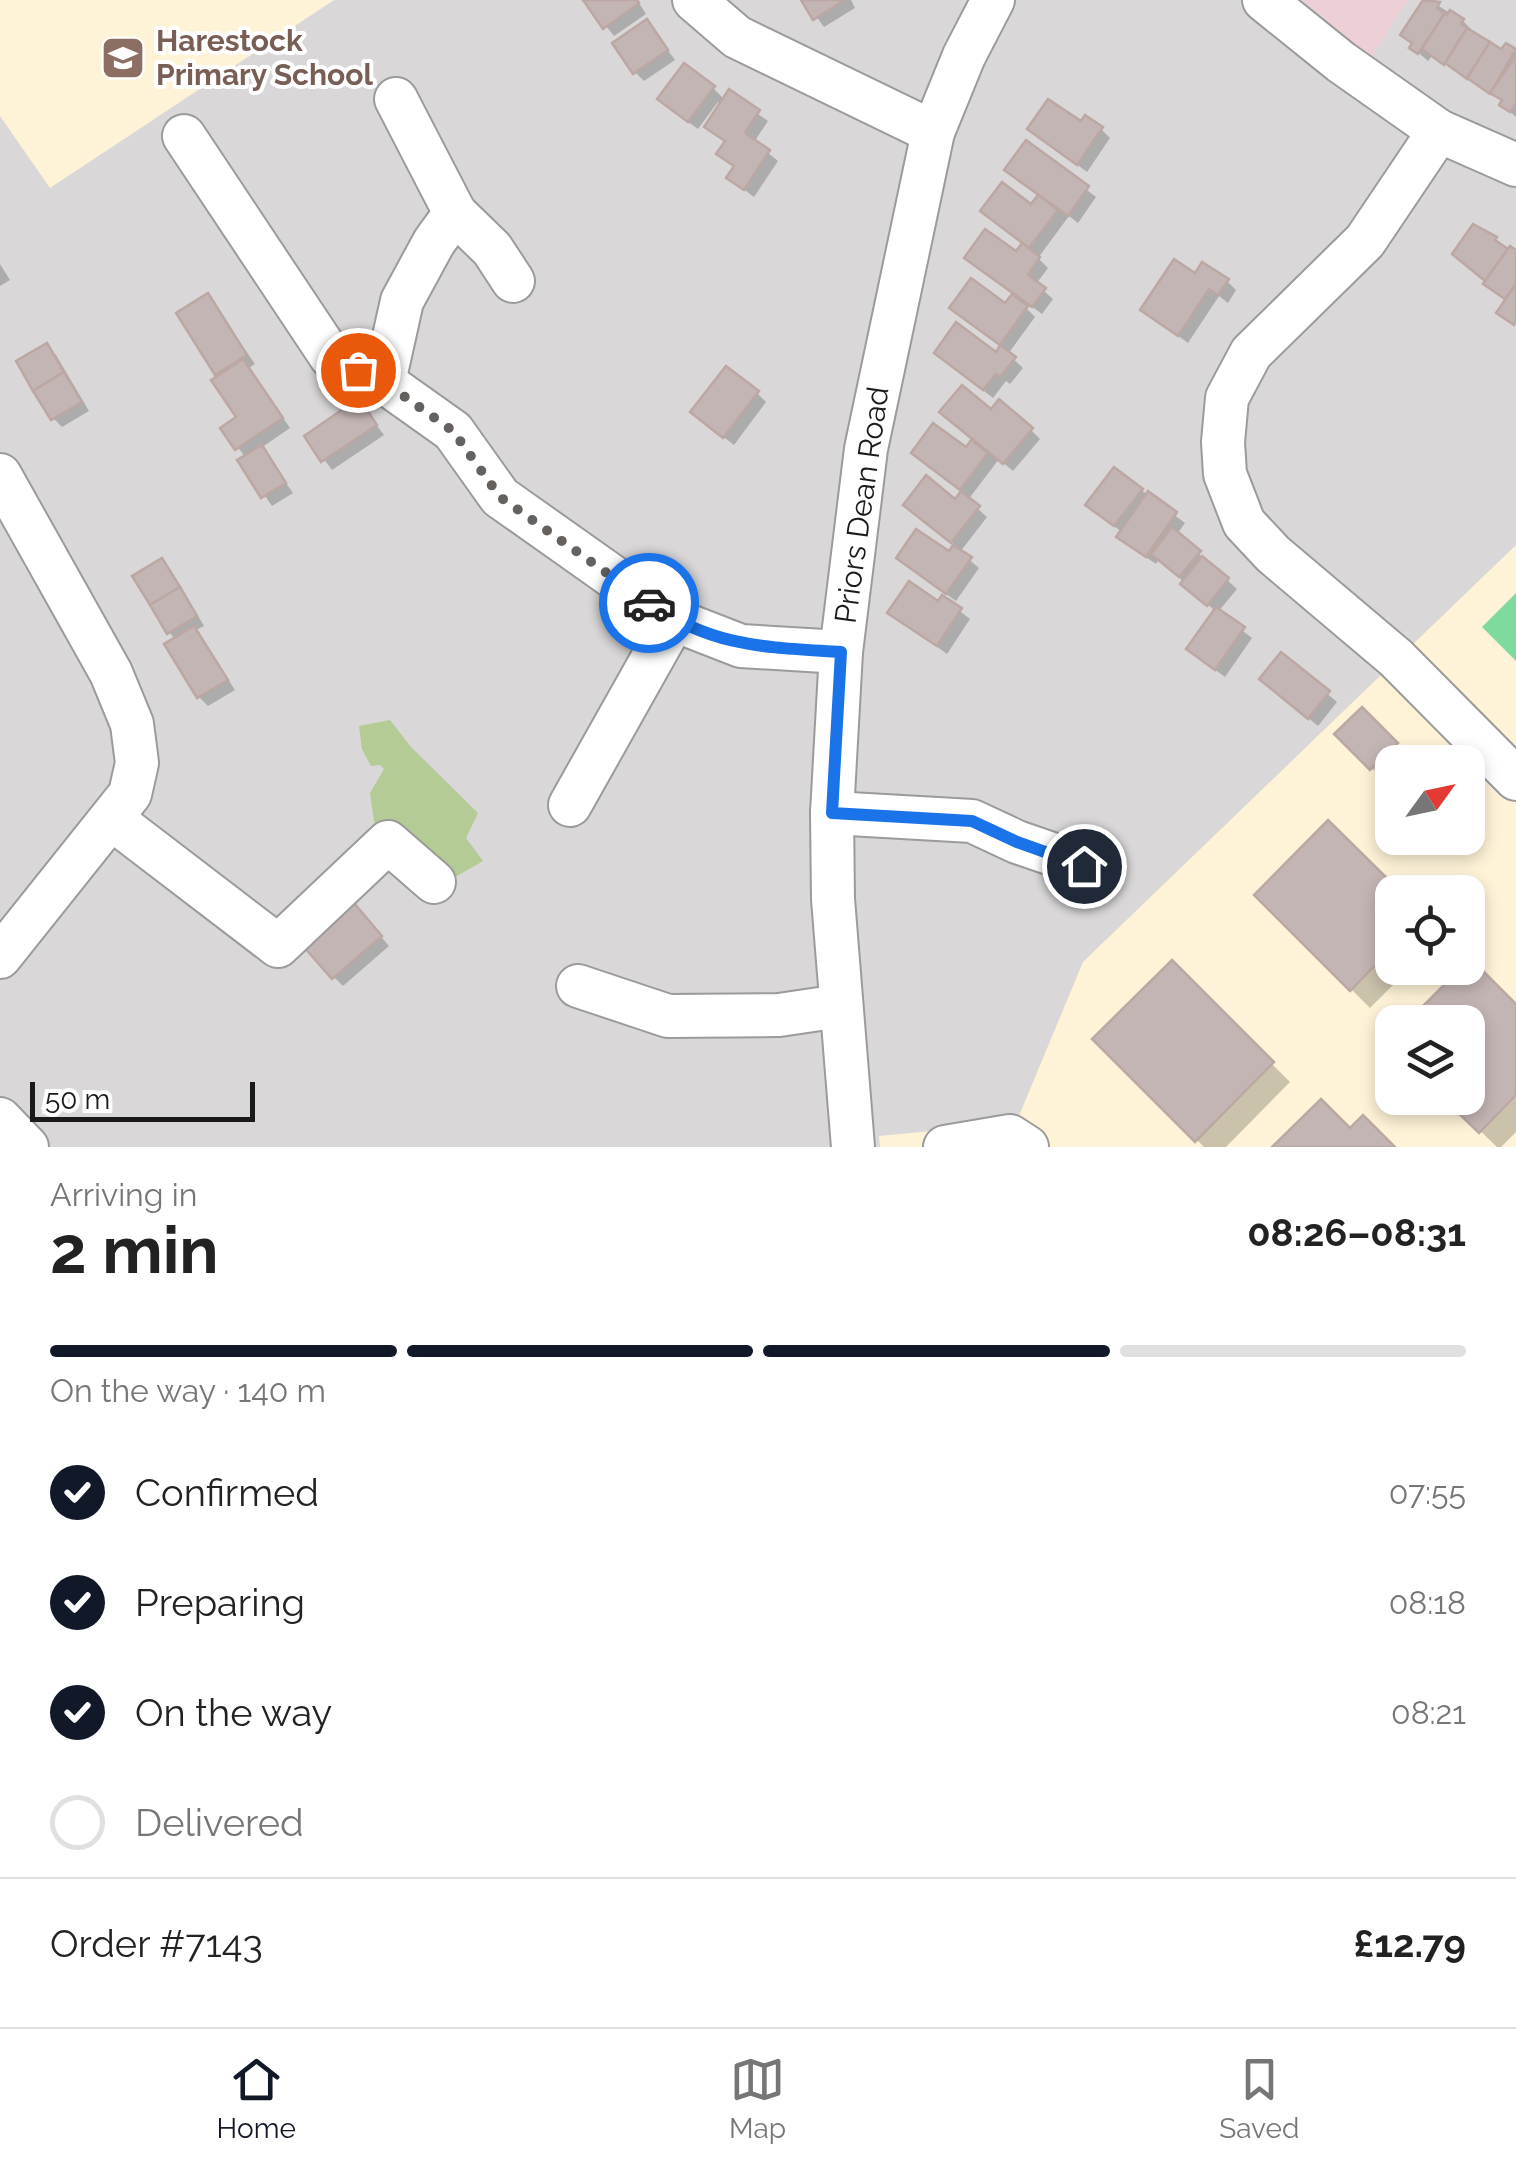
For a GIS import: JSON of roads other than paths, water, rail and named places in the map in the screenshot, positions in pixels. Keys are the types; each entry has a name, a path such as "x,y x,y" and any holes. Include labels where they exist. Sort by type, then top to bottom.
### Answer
{"street":[{"path":"694,0 738,38 933,132"},
{"name":"Priors Dean Road","path":"853,1147 840,1006 832,813 841,652 866,450 933,132 964,56 993,0"},
{"path":"1264,0 1438,132 1516,165"},
{"path":"396,99 455,213 492,249 514,281"},
{"path":"1438,132 1365,241 1251,354 1227,398 1225,474 1244,522 1273,554 1396,658 1490,766"},
{"path":"184,136 331,358 384,382 453,431 500,497 674,620 741,646 841,652"},
{"path":"384,382 402,301 434,242 455,213"},
{"path":"0,475 110,673 132,724 137,763 130,794 0,957"},
{"path":"570,805 674,620"},
{"path":"832,813 972,821 1084,866"},
{"path":"112,819 278,946 388,842 434,882"},
{"path":"578,986 668,1016 778,1015 840,1006"},
{"path":"0,1119 28,1147"},
{"path":"945,1147 1010,1136 1026,1147"}],"place":[{"name":"Harestock Primary School","path":"123,58"}]}
